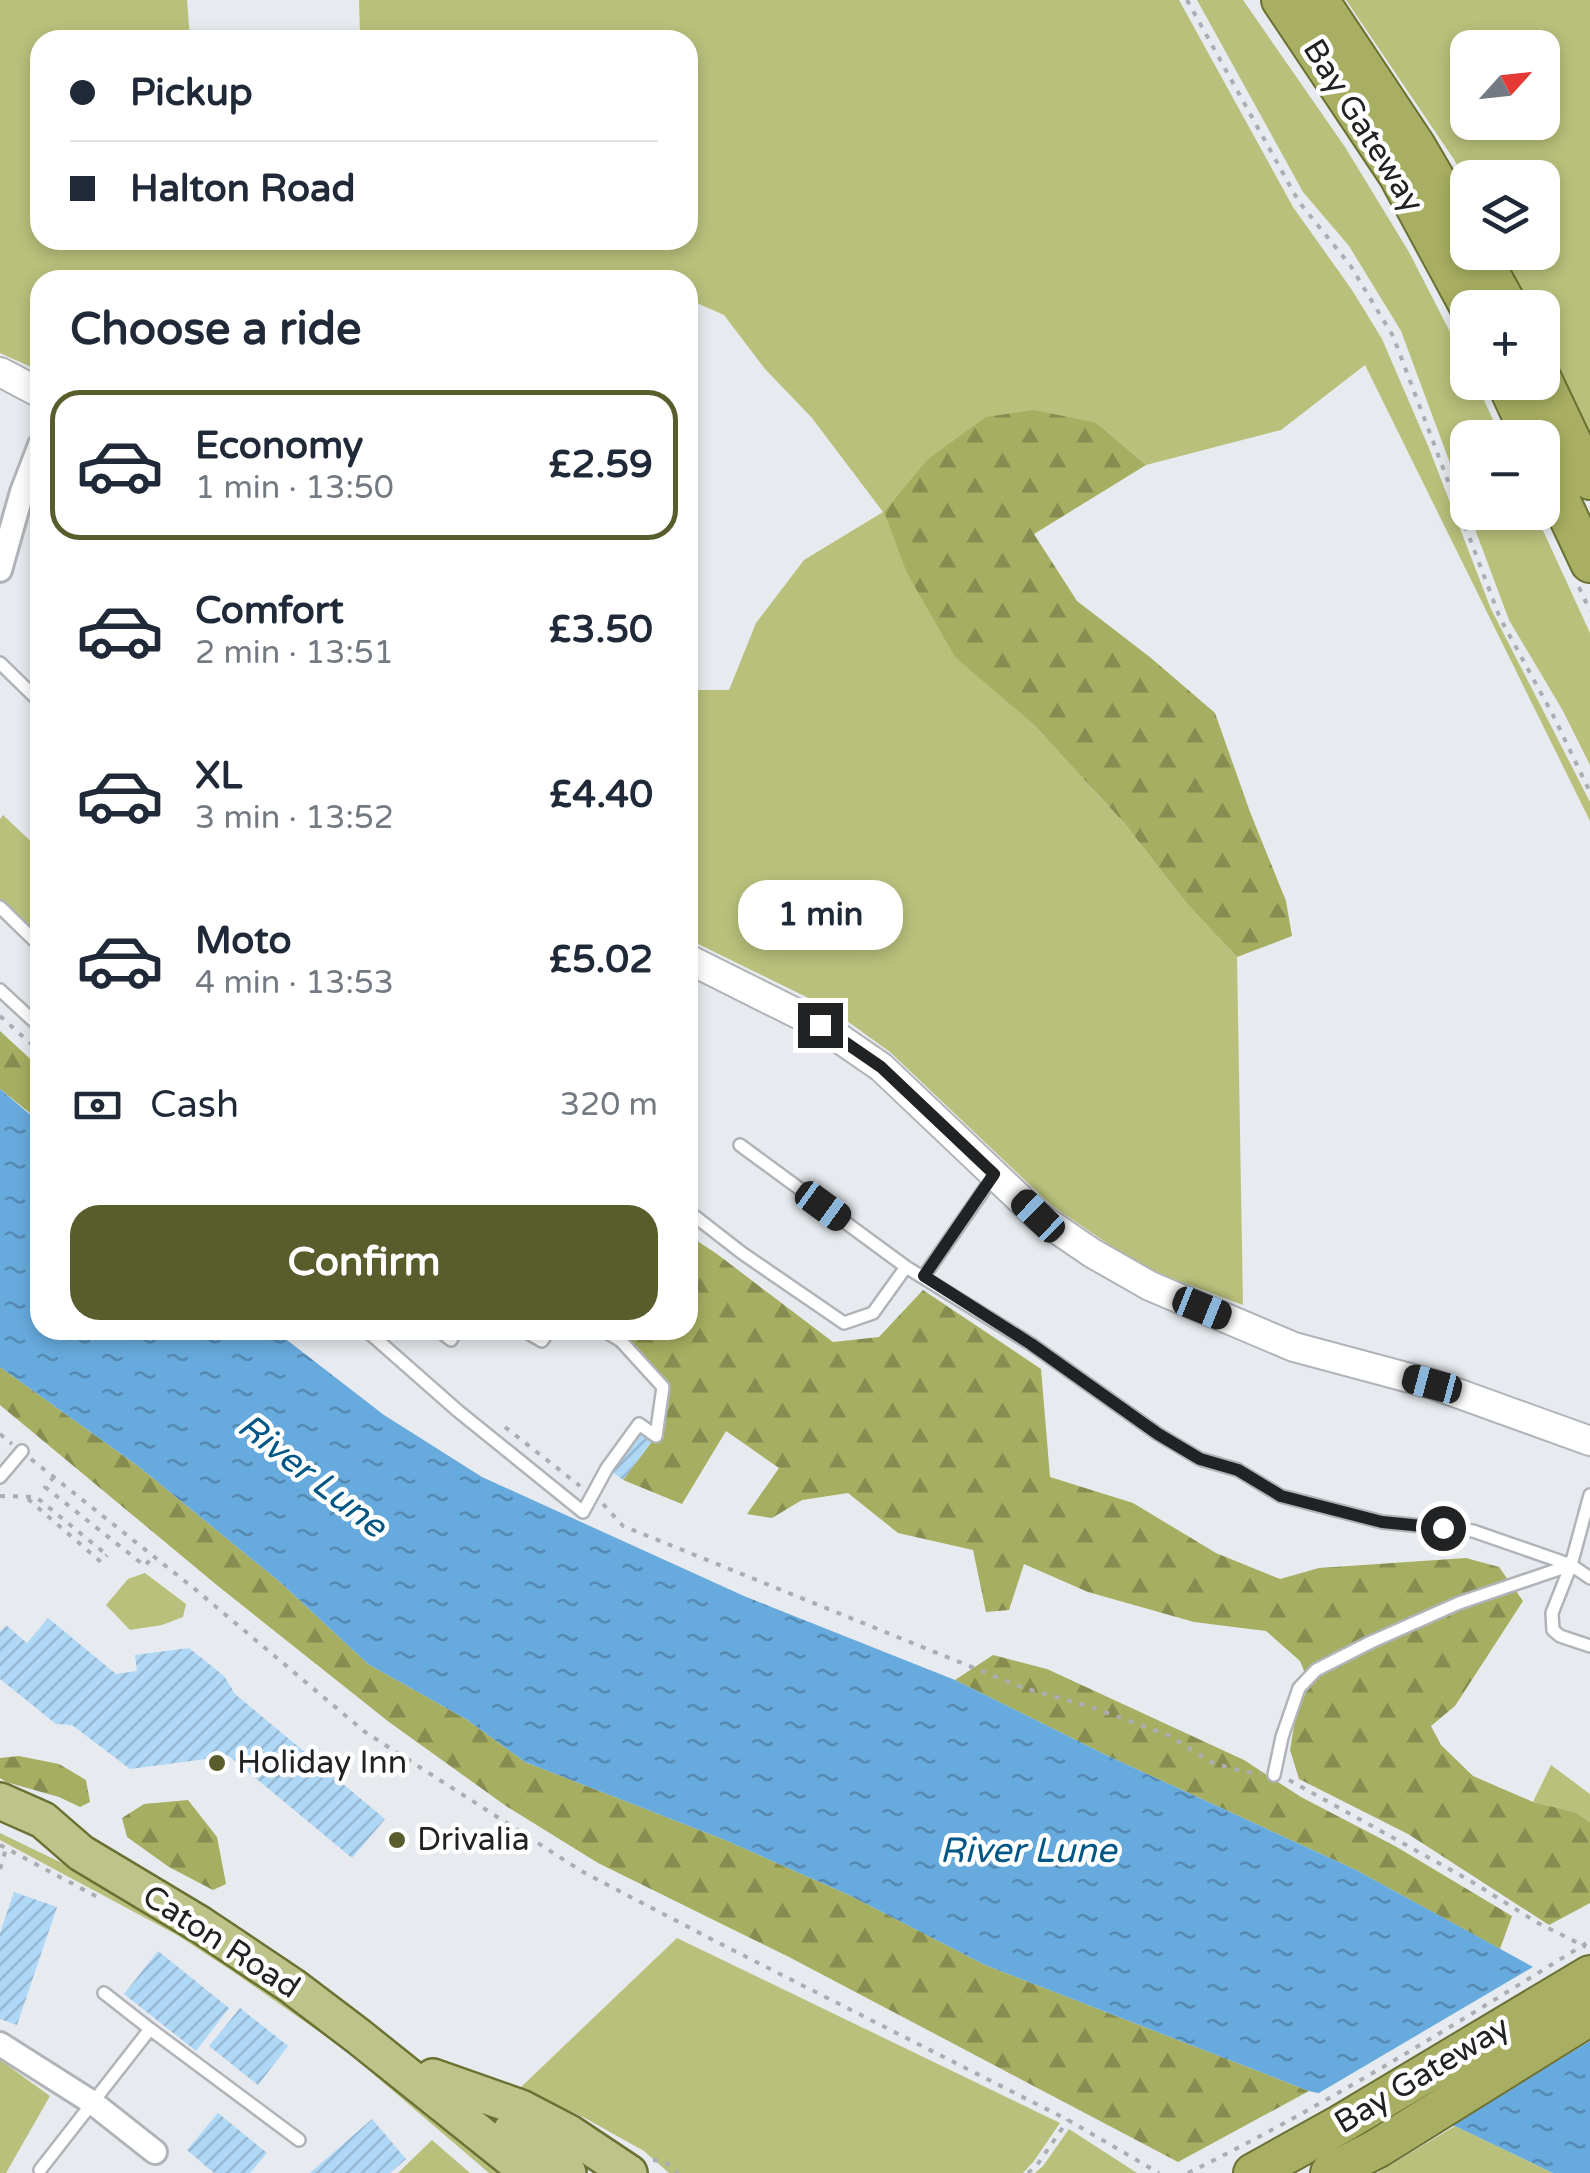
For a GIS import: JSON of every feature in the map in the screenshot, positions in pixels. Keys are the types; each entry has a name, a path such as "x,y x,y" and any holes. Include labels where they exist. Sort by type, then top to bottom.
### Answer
{"highway":[{"name":"Bay Gateway","path":"1281,0 1398,175 1460,290"},
{"name":"Bay Gateway","path":"1319,0 1450,204"},
{"path":"1552,400 1590,480"},
{"path":"1560,499 1590,563"},
{"name":"Bay Gateway","path":"1253,2173 1585,1988"},
{"name":"Bay Gateway","path":"1330,2173 1378,2148 1585,1988"}],"main road":[{"name":"Caton Road","path":"0,1801 42,1820 80,1853 292,1986 530,2173"},
{"name":"Caton Road","path":"2,1840 36,1842 80,1853"},
{"name":"Caton Road","path":"358,2036 402,2056 568,2173"},
{"path":"434,2077 521,2108 569,2133 629,2173"}],"street":[{"path":"0,372 30,387"},
{"path":"0,570 30,472"},
{"path":"698,964 820,1025 881,1067 1038,1216 1150,1286 1294,1347 1432,1384 1590,1441"},
{"path":"0,2044 93,2103 155,2152"}],"lane":[{"path":"0,663 30,692"},
{"path":"0,907 30,936"},
{"path":"0,990 30,1018"},
{"path":"740,1145 906,1267 1031,1344 1200,1459 1238,1470 1281,1496 1382,1522 1473,1531 1571,1565 1590,1578"},
{"path":"924,1276 994,1174"},
{"path":"698,1219 844,1323 873,1313 906,1267"},
{"path":"377,1340 583,1512 607,1468 640,1424 656,1436 663,1387 619,1340"},
{"path":"0,1478 22,1451"},
{"path":"1590,1495 1571,1565 1552,1614 1553,1630 1560,1636 1590,1646"},
{"path":"1274,1774 1299,1688 1316,1670 1459,1604 1571,1565"},
{"path":"104,1993 299,2140"},
{"path":"40,2170 150,2029"}],"path":[{"path":"1188,0 1298,202 1350,264 1394,336 1500,618 1590,792"},
{"path":"0,1016 30,1043"},
{"path":"493,1418 608,1508 623,1526 1021,1687 1090,1706 1168,1735 1213,1764 1274,1774 1297,1783 1538,1923 1590,1949"},
{"path":"22,1451 365,1732 583,1872 1068,2120 1159,2173"},
{"path":"54,1477 45,1487 146,1566 153,1556"},
{"path":"0,1496 25,1497 36,1498 107,1555 101,1562 25,1497"},
{"path":"92,1542 101,1531"},
{"path":"0,1868 2,1840 108,1902"},
{"path":"1188,2173 1340,2092 1590,1941"},
{"path":"1028,2173 1068,2120"}],"green space":[{"path":"0,0 187,0 189,30 30,30 30,250 698,250 698,30 360,30 359,0 1179,0 1293,207 1382,339 1450,503 1450,530 1461,530 1491,609 1590,802 1590,821 1365,365 1281,430 1146,465 1097,423 955,656 1034,725 1125,824 1188,905 1237,957 1243,1305 1142,1267 1051,1205 890,1052 829,1008 698,944 698,690 729,690 756,623 804,560 883,512 812,418 765,369 724,315 698,303 698,270 30,270 30,366 0,353"},
{"path":"1197,0 1243,0 1345,147 1409,252 1450,332 1450,400 1484,400 1493,420 1450,420 1450,463 1401,331 1349,246 1303,192"},
{"path":"1346,0 1590,0 1590,437 1560,373 1560,290 1520,290 1510,270 1560,270 1560,160 1454,160"},
{"path":"1034,410 1097,423 1146,465 1034,534 1077,601 1215,713 1286,901 1292,936 1237,957 1188,905 1125,824 1034,725 955,657 907,573 884,512 928,459 986,417"},
{"path":"1475,530 1543,530 1590,633 1590,765 1563,711 1509,620"},
{"path":"3,815 30,841 30,936 0,907"},
{"path":"0,1031 30,1059 30,1113 0,1089"},
{"path":"698,1242 833,1342 879,1337 923,1290 1041,1369 1050,1477 1133,1503 1216,1553 1280,1579 1319,1568 1466,1558 1499,1567 1523,1601 1455,1706 1431,1726 1441,1745 1473,1776 1533,1802 1575,1812 1590,1822 1590,1903 1549,1925 1408,1834 1299,1779 1290,1750 1295,1720 1309,1683 1300,1661 1266,1631 1194,1622 1088,1592 1024,1564 1009,1610 986,1612 973,1550 898,1533 848,1493 802,1500 772,1518 747,1514 779,1468 726,1431 682,1504 623,1480 656,1436 663,1387 614,1340 698,1340"},
{"path":"0,1367 138,1466 280,1582 368,1664 466,1719 525,1762 725,1840 849,1895 985,1965 1309,2091 1178,2162 789,1957 598,1863 506,1806 389,1722 218,1586 0,1405"},
{"path":"145,1573 186,1604 183,1617 130,1630 106,1605 128,1579"},
{"path":"993,1655 1047,1669 1244,1760 1301,1797 1395,1846 1512,1916 1500,1949 1356,1870 1106,1755 955,1680"},
{"path":"19,1756 59,1764 86,1780 90,1802 80,1807 0,1778 0,1758"},
{"path":"1551,1765 1590,1794 1590,1822 1575,1812 1533,1802"},
{"path":"188,1800 217,1837 226,1884 213,1890 169,1867 127,1837 122,1818 144,1804"},
{"path":"0,1833 159,1915 283,1997 519,2173 489,2173 344,2049 232,1971 177,1935 0,1840"},
{"path":"677,1938 1060,2123 1023,2173 669,2173 644,2151 520,2088"},
{"path":"0,2060 50,2096 6,2173 0,2173"},
{"path":"1455,2126 1553,2173 1377,2173"},
{"path":"1069,2129 1137,2173 1035,2173"},
{"path":"432,2140 470,2173 398,2173"}],"water":[{"name":"River Lune","path":"0,1089 30,1114 30,1340 287,1340 384,1415 482,1477 744,1596 955,1680 1106,1755 1356,1870 1590,1998 1590,2173 1553,2173 1455,2126 1309,2091 985,1965 849,1895 725,1840 525,1762 466,1719 368,1664 280,1582 138,1466 0,1367"}],"pier":[{"path":"1538,1964 1590,1992 1590,2041 1444,2129 1312,2097"}],"building":[{"path":"639,1424 656,1436 623,1480 607,1468"},
{"path":"48,1618 116,1674 137,1671 135,1655 189,1648 224,1676 235,1694 385,1819 352,1858 229,1756 130,1769 72,1725 56,1724 0,1679 0,1632 6,1625 27,1643"},
{"name":"Drivalia","path":"394,1828 409,1841 401,1851 385,1839"},
{"path":"14,1892 57,1907 17,2025 0,2019 0,1933"},
{"path":"158,1951 229,2008 196,2051 124,1994"},
{"path":"240,2008 288,2046 258,2085 209,2046"},
{"path":"218,2113 267,2153 250,2173 214,2173 187,2150"},
{"path":"372,2119 406,2159 390,2173 310,2173"}],"place":[{"name":"Holiday Inn","path":"217,1763"},
{"name":"Drivalia","path":"397,1840"}],"route":[{"path":"820,1025 881,1067 994,1174 924,1276 1200,1459 1238,1470 1281,1496 1382,1522 1443,1528"}]}
